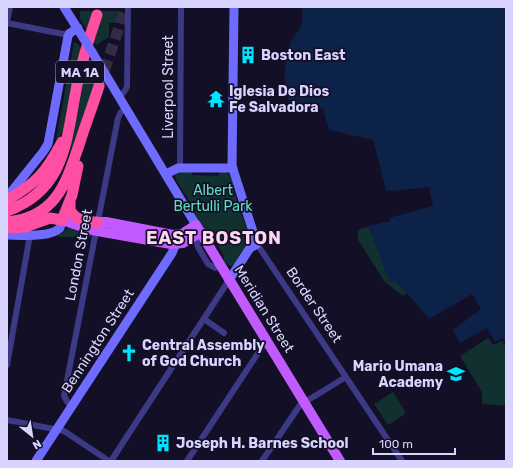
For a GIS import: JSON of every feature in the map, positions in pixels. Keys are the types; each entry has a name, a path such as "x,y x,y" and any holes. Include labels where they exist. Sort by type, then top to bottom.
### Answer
{"highway":[{"name":"MA 1A","path":"7,211 31,198 49,181 62,160 79,73 97,15"},
{"name":"MA 1A","path":"7,222 33,216 48,206 61,192 68,177 99,86"},
{"path":"7,198 26,189 38,178 53,158 68,131"},
{"path":"7,228 15,229 27,227 51,217 62,220 70,200 77,175 79,145"},
{"path":"70,200 70,210 74,216 97,226"}],"main road":[{"name":"Border Street","path":"234,7 233,168 257,244"},
{"name":"Meridian Street","path":"67,8 74,31 84,39 220,266 339,460"},
{"path":"7,198 48,144 68,35 74,31"},
{"path":"166,174 174,169 180,168 233,168"},
{"path":"7,236 56,232 60,228 62,220 97,226 106,222 176,240 184,233 198,229"},
{"name":"Bennington Street","path":"36,461 172,254 176,240"},
{"path":"229,280 250,248 257,244"}],"street":[{"path":"10,7 7,23 63,34 74,31"},
{"path":"119,97 124,92 127,85 128,7"},
{"name":"Liverpool Street","path":"180,168 181,7"},
{"name":"London Street","path":"72,406 68,403 64,396 118,118 120,112 126,108"},
{"path":"7,365 30,235"},
{"name":"Border Street","path":"257,244 402,461"},
{"path":"7,420 66,431 110,461 229,280"},
{"path":"204,319 224,333"},
{"path":"187,461 262,347 268,342"},
{"path":"262,461 297,409 304,402 346,377"}],"green space":[{"path":"80,11 122,11 121,23 109,23 109,37 96,45 80,19"},
{"path":"74,42 78,44 82,51 66,125 55,145"},
{"path":"87,60 104,88 72,153 70,152 74,121"},
{"name":"Albert Bertulli Park","path":"192,171 192,175 219,176 220,171 226,172 231,178 234,192 251,241 235,265 232,266 226,264 220,248 200,222 196,215 195,209 180,187 175,175 177,172"},
{"path":"69,227 92,233 91,237 57,237"},
{"path":"369,227 390,281 396,281 407,293 403,296 385,282 358,240 358,231 362,228"},
{"path":"488,338 493,345 502,341 506,347 506,406 482,404 482,392 460,356"},
{"path":"393,392 406,413 388,425 374,404"}],"water":[{"path":"302,7 506,7 506,343 503,338 495,342 487,328 460,343 453,330 481,309 472,294 429,319 397,281 390,282 369,226 390,221 389,218 433,206 429,187 392,191 386,190 373,140 329,130 323,109 293,103 289,99 286,93 285,85 287,57 290,44 302,23"}],"tunnel":[{"path":"99,86 126,7"}],"place":[{"name":"Boston East","path":"248,55"},
{"name":"Iglesia De Dios Fe Salvadora","path":"216,99"},
{"name":"Central Assembly of God Church","path":"129,353"},
{"name":"Mario Umana Academy","path":"456,374"},
{"name":"Joseph H. Barnes School","path":"163,443"}],"district":[{"name":"EAST BOSTON","path":"214,238"}]}
